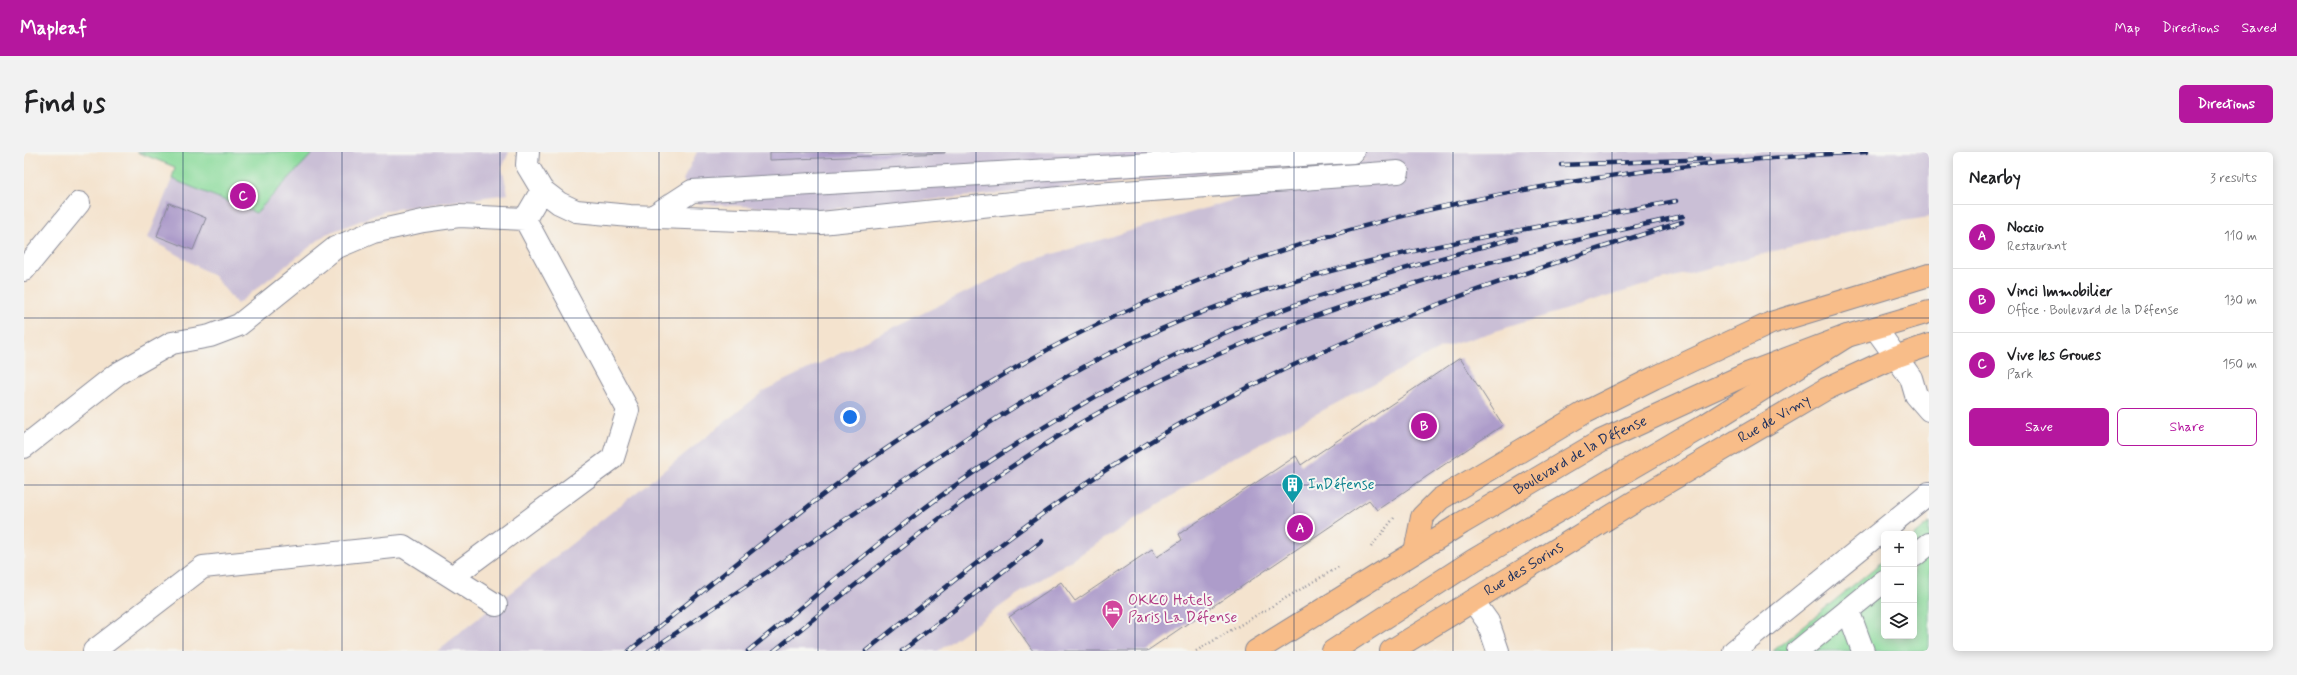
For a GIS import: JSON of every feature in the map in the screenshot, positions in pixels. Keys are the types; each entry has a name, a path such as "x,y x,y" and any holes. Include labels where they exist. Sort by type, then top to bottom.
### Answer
{"main road":[{"path":"1415,552 1422,516 1440,499 1584,413 1771,323 1929,275"},
{"name":"Boulevard de la Défense","path":"1256,651 1415,552 1601,441 1747,374 1847,336 1876,329 1929,312"},
{"path":"1333,651 1474,560 1707,424 1847,336"},
{"name":"Rue de Vimy","path":"1657,488 1826,389 1895,357 1929,345"},
{"name":"Rue des Sorins","path":"1391,651 1429,626 1474,601 1657,488"}],"street":[{"path":"528,152 527,165 542,190 558,203 576,211 594,214 652,217 821,223 1097,194 1398,172"},
{"path":"652,217 692,191 1103,159 1354,152"},
{"path":"525,219 542,190"},
{"path":"24,270 79,203"},
{"path":"24,447 117,374 172,343 210,336 239,324 335,248 373,232 423,221 459,216 525,219"},
{"path":"452,577 613,458 628,410 525,219"},
{"path":"1876,329 1911,378 1916,394 1929,410"},
{"path":"1734,651 1929,493"},
{"path":"1917,554 1929,544"},
{"path":"94,651 203,567 403,546 496,605"},
{"path":"1798,651 1881,583"},
{"path":"1474,601 1488,622 1498,651"},
{"path":"1848,610 1863,651"}],"shaded area":[{"path":"314,152 509,152 502,168 508,194 388,210 326,234 237,304 214,276 148,238 172,179 256,213"},
{"path":"697,152 1929,152 1929,217 1870,226 1658,281 1441,348 1225,462 1015,596 938,651 437,651 765,390 1030,261 1369,159 821,210 699,204 683,180"}],"green space":[{"path":"137,152 314,152 256,213 172,179 175,167"},
{"path":"1929,523 1929,651 1773,651 1881,562 1881,639 1917,639 1917,533"}],"building":[{"path":"770,152 945,152 945,153 770,160"},
{"path":"169,203 206,218 193,250 157,236"},
{"name":"InDéfense","path":"1460,358 1503,425 1377,510 1369,500 1147,651 1033,651 1009,617 1061,582 1075,601 1152,549 1157,557 1182,540 1179,534 1296,456 1301,465"}],"railway":[{"path":"629,651 801,512 860,467 960,401 1022,364 1119,314 1220,272 1324,237 1431,209 1539,187 1648,171 1757,159 1866,152"},
{"path":"1561,165 1709,159"},
{"path":"649,651 978,430 1077,370 1146,336 1209,310 1274,287 1340,269 1474,239 1676,201"},
{"path":"774,651 934,522 975,492 1061,435 1105,409 1174,374 1315,316 1387,292 1460,270 1683,216"},
{"path":"866,651 949,584 1076,490 1165,433 1212,406 1268,377 1325,351 1442,303 1502,281 1682,222"},
{"path":"748,651 878,544 945,493 1015,445 1115,386 1193,347 1283,309 1376,278 1469,250 1516,238"},
{"path":"902,651 1042,541"}],"place":[{"name":"Vive les Groues","path":"243,196"},
{"name":"Vinci Immobilier","path":"1424,426"},
{"name":"InDéfense","path":"1292,504"},
{"name":"Noccio","path":"1300,528"},
{"name":"OKKO Hotels Paris La Défense","path":"1112,630"}]}
